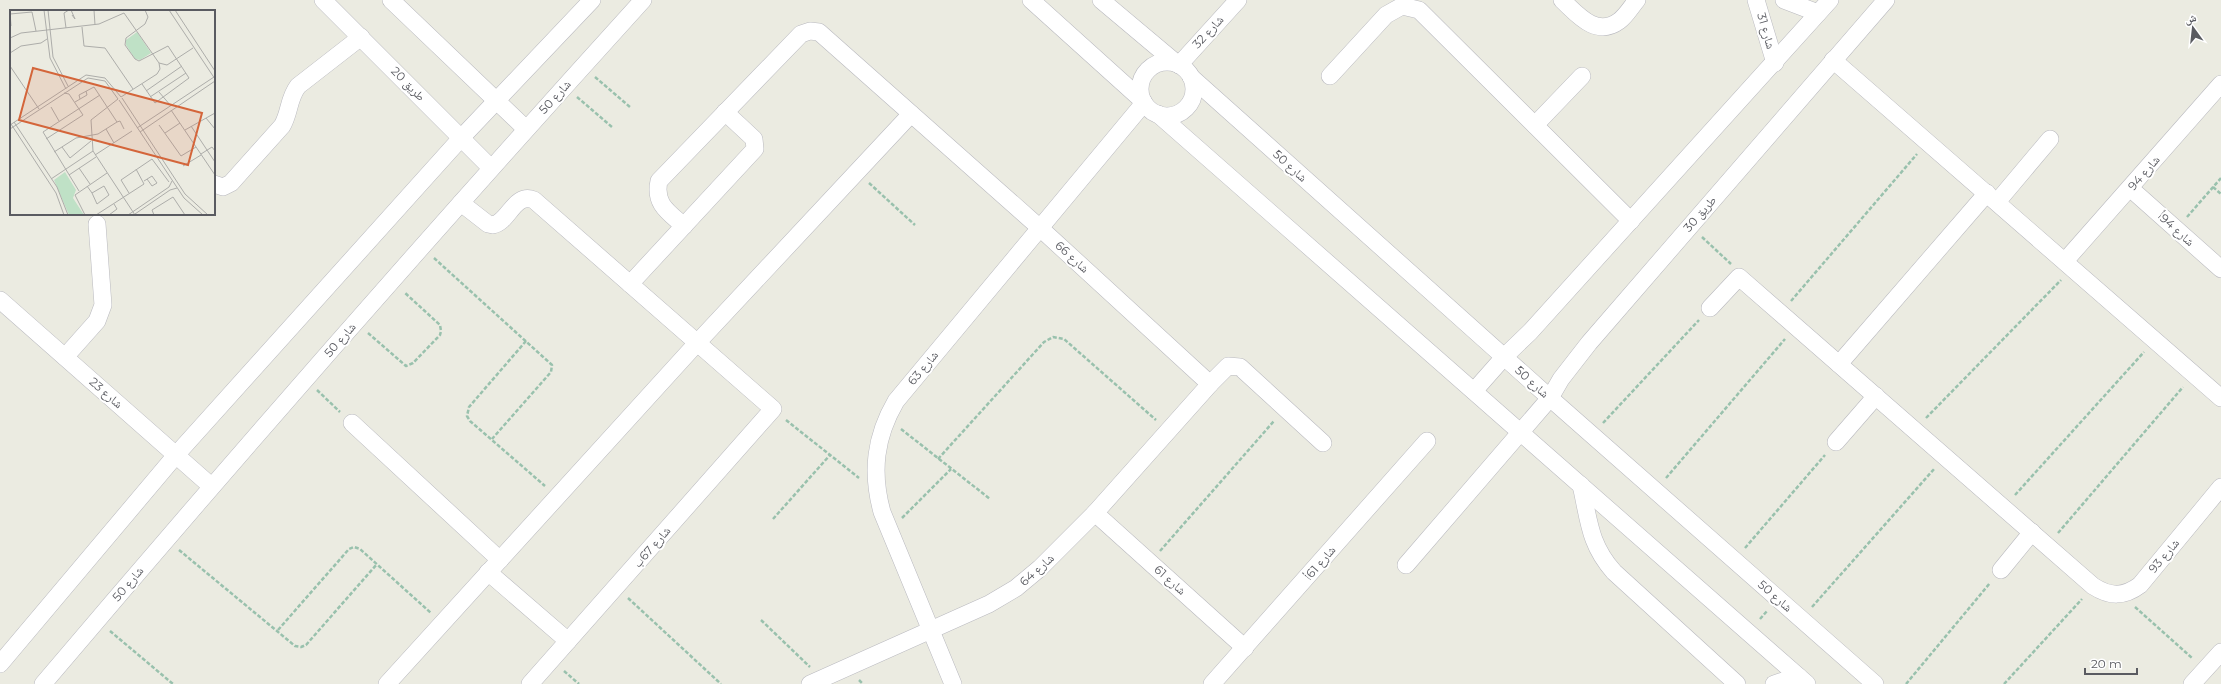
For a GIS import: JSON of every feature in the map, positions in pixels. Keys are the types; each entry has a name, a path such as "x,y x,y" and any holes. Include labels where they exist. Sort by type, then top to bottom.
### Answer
{"street":[{"name":"طريق 20","path":"323,0 462,137 491,168"},
{"path":"391,0 526,129"},
{"path":"2,655 176,455 462,137 592,0"},
{"name":"شارع 50","path":"43,684 211,486 491,168 643,0"},
{"path":"1031,0 1143,102 1803,680"},
{"path":"1100,0 1191,77 1194,92 1187,106 1174,115 1158,114"},
{"name":"شارع 32","path":"1177,64 1238,0"},
{"path":"1562,0 1586,22 1603,27 1620,21 1637,0"},
{"name":"شارع 31","path":"1756,0 1768,35 1775,63"},
{"path":"1784,0 1818,13"},
{"path":"1474,391 1504,357 1530,332 1775,63 1830,0"},
{"name":"طريق 30","path":"1406,565 1550,398 1561,379 1584,349 1886,0"},
{"path":"1330,76 1386,15 1402,6 1419,10 1631,221"},
{"name":"شارع 66","path":"725,112 801,34 810,31 819,32 1040,228 1210,384"},
{"path":"215,184 223,187 232,183 282,126 288,116 291,95 298,86 361,37"},
{"path":"1833,60 2221,398"},
{"path":"1143,102 1140,85 1147,71 1160,63 1177,64"},
{"path":"1535,125 1582,76"},
{"name":"شارع 50","path":"1191,77 1592,436 1875,684"},
{"name":"شارع 94","path":"2069,264 2221,84"},
{"name":"شارع 63","path":"953,684 888,532 876,492 875,467 878,442 886,418 896,401 1143,102"},
{"path":"630,284 684,226 755,149 754,139 725,112 660,181 658,198 662,206 684,226"},
{"path":"386,684 697,343 911,114"},
{"path":"1839,364 1992,198 2050,139"},
{"name":"شارع 94أ","path":"2131,189 2221,269"},
{"path":"461,203 488,224 493,226 497,224 520,200 526,198 534,200 774,409"},
{"path":"65,357 97,321 103,305 97,224"},
{"path":"1710,308 1738,277 2094,586 2110,595 2121,595"},
{"name":"شارع 23","path":"0,300 211,486"},
{"path":"1210,384 1225,368 1236,365 1323,442"},
{"name":"شارع 64","path":"816,681 989,604 1016,588 1040,568 1095,513 1210,384"},
{"path":"1836,442 1876,396"},
{"name":"شارع 67ب","path":"530,684 774,409"},
{"path":"352,423 568,641"},
{"name":"شارع 61أ","path":"1212,684 1427,441"},
{"path":"1581,485 1592,538 1597,551 1604,562 1737,684"},
{"name":"شارع 93","path":"2121,595 2131,592 2140,585 2221,487"},
{"name":"شارع 61","path":"1095,513 1245,648"},
{"path":"2001,570 2032,532"},
{"path":"2192,684 2221,652"},
{"path":"1774,684 1803,680"}],"path":[{"path":"583,66 630,107"},
{"path":"564,86 612,127"},
{"path":"1780,313 1927,142"},
{"path":"856,172 915,225"},
{"path":"2176,229 2221,178"},
{"path":"2213,187 2221,194"},
{"path":"1690,226 1724,256 1738,277"},
{"path":"422,246 551,363 552,369 492,439"},
{"path":"1915,430 2069,264"},
{"path":"356,322 406,366 413,363 440,334 442,331 440,325 392,281"},
{"path":"1592,436 1710,308"},
{"path":"1655,490 1795,326"},
{"path":"938,459 1044,342 1053,337 1064,339 1168,431"},
{"path":"2004,508 2155,339"},
{"path":"526,341 468,410 468,418 557,497"},
{"path":"2047,546 2194,374"},
{"path":"305,379 352,423"},
{"path":"1150,562 1285,408"},
{"path":"774,409 876,492"},
{"path":"886,418 990,499"},
{"path":"1734,561 1836,442"},
{"path":"773,519 830,455"},
{"path":"1801,619 1945,456"},
{"path":"888,532 951,469"},
{"path":"166,539 278,630 295,646 304,647 377,564"},
{"path":"278,630 349,549 358,547 442,623"},
{"path":"1906,684 2001,570"},
{"path":"2004,684 2094,586"},
{"path":"616,587 721,684"},
{"path":"2121,595 2205,670"},
{"path":"1748,632 1778,599"},
{"path":"97,620 173,684"},
{"path":"761,620 816,681"}]}
